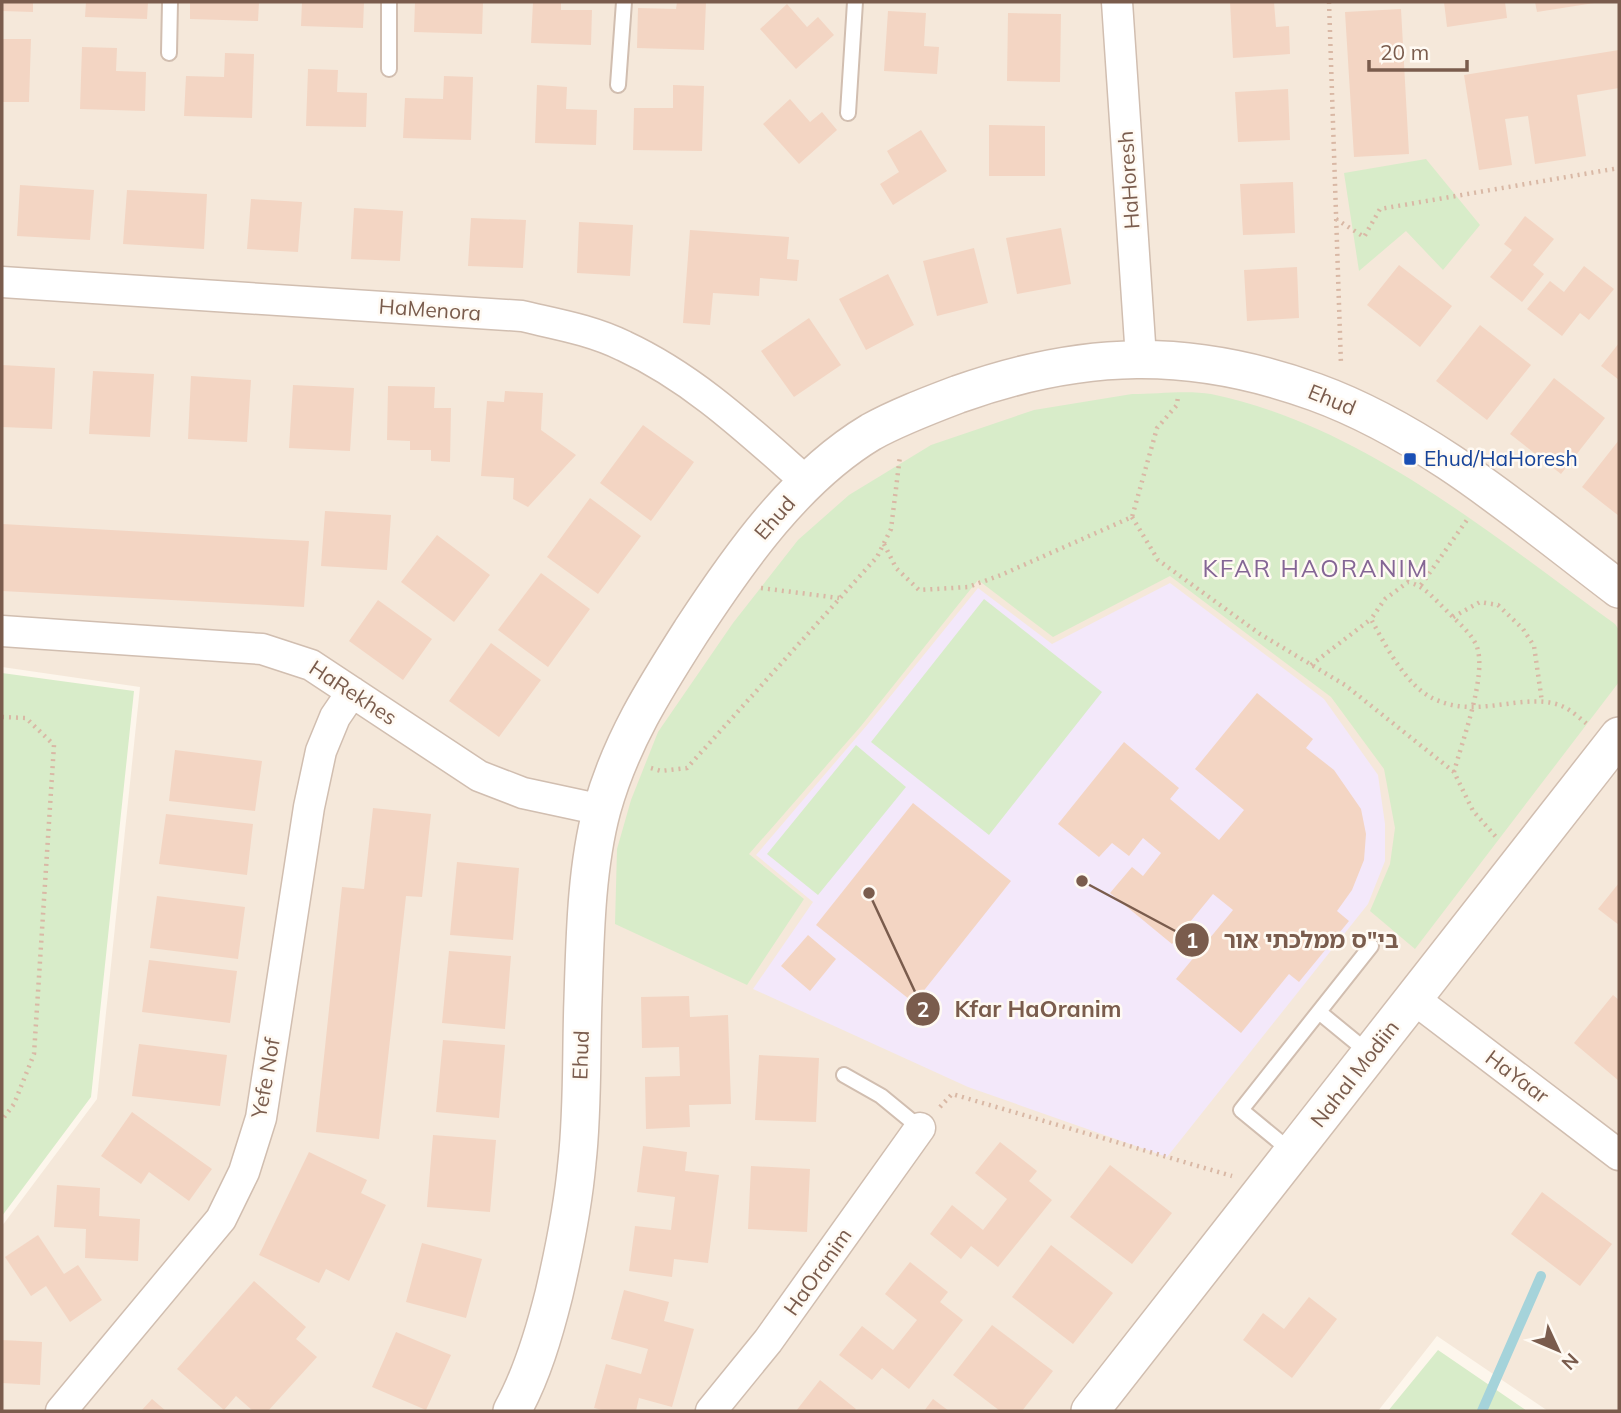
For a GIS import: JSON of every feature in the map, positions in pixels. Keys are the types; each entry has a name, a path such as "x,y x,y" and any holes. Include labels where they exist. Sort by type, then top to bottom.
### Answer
{"street":[{"name":"HaHoresh","path":"1117,2 1141,358"},
{"name":"HaMenora","path":"2,282 522,316 578,329 623,345 674,372 719,404 808,482"},
{"name":"Ehud","path":"512,1411 544,1334 564,1254 578,1160 584,946 592,873 602,810 621,757 645,703 723,582 789,500 871,432 935,403 1006,378 1067,365 1141,358 1183,361 1253,372 1316,393 1378,419 1488,490 1619,589"},
{"name":"HaRekhes","path":"2,631 262,649 311,665 479,776 523,793 602,810"},
{"name":"Yefe Nof","path":"61,1411 222,1219 244,1172 261,1118 309,807 321,751 335,717 352,692"},
{"name":"Nahal Modiin","path":"1090,1411 1616,740"},
{"name":"HaYaar","path":"1414,999 1619,1156"},
{"name":"HaOranim","path":"711,1411 768,1341 920,1128"}],"lane":[{"path":"169,53 170,2"},
{"path":"388,2 389,69"},
{"path":"618,85 624,2"},
{"path":"848,113 855,2"},
{"path":"1293,1152 1241,1110 1371,946"},
{"path":"1319,1012 1370,1054"},
{"path":"845,1075 881,1097 920,1128"}],"path":[{"path":"1329,2 1342,404"},
{"path":"1336,218 1364,237 1380,209 1619,168"},
{"path":"1183,361 1177,405 1157,428 1132,517 1158,560 1260,634 1345,685 1454,772 1473,811 1520,863"},
{"path":"621,757 662,771 687,768 877,557 891,528 905,417"},
{"path":"1421,585 1488,490"},
{"path":"884,544 896,568 919,590 968,587 1132,517"},
{"path":"723,582 840,598"},
{"path":"1311,665 1371,619 1385,599 1408,582 1421,585 1476,645 1481,666 1454,772"},
{"path":"1453,617 1480,603 1499,605 1524,629 1534,646 1542,702"},
{"path":"1371,619 1393,659 1423,692 1443,702 1472,708 1542,702 1565,707 1616,740"},
{"path":"2,717 26,718 54,745 34,1054 14,1104 2,1120"},
{"path":"920,1128 953,1094 1267,1186"}],"shaded area":[{"name":"KFAR HAORANIM","path":"2,2 1619,2 1619,1411 1548,1411 1437,1336 1378,1411 2,1411 2,1226 97,1099 140,687 2,667"},
{"path":"1170,583 1324,699 1378,775 1385,824 1385,861 1368,904 1167,1157 968,1087 753,989 813,902 756,855 868,724 978,588 1052,644"}],"green space":[{"path":"1426,159 1480,225 1443,270 1406,231 1359,271 1344,173"},
{"path":"1132,394 1211,394 1267,409 1321,431 1373,457 1424,488 1522,555 1615,624 1619,630 1619,682 1415,949 1370,911 1390,864 1395,828 1384,769 1331,697 1170,576 1053,637 978,580 861,726 749,854 804,899 747,985 615,924 617,849 631,800 658,732 733,623 798,540 849,495 931,445 1034,410"},
{"path":"984,599 1102,692 989,835 871,742"},
{"path":"2,673 134,691 91,1097 2,1216"},
{"path":"856,745 906,787 818,895 767,854"},
{"path":"1438,1350 1527,1411 1388,1411"}],"building":[{"path":"2,2 33,2 33,12 2,11"},
{"path":"86,2 148,2 147,19 85,17"},
{"path":"190,2 259,2 258,21 190,19"},
{"path":"302,2 364,2 363,28 301,26"},
{"path":"415,2 483,2 482,34 414,32"},
{"path":"533,2 561,2 561,10 592,10 591,45 531,43"},
{"path":"677,2 706,2 704,50 637,48 638,8 676,9"},
{"path":"1230,2 1274,2 1276,27 1289,26 1290,54 1233,58"},
{"path":"1444,2 1505,2 1507,18 1447,27"},
{"path":"1535,2 1594,2 1594,3 1537,12"},
{"path":"787,4 807,27 818,17 834,35 796,69 760,29"},
{"path":"1401,9 1409,154 1354,157 1345,12"},
{"path":"888,11 926,13 924,46 939,47 937,74 884,71"},
{"path":"1008,13 1061,14 1060,82 1007,81"},
{"path":"2,39 31,39 29,102 2,102"},
{"path":"82,47 117,48 116,71 146,72 145,111 80,109"},
{"path":"1619,50 1619,88 1577,95 1586,156 1535,164 1528,116 1505,119 1512,165 1479,170 1464,75"},
{"path":"225,53 254,54 252,118 184,116 186,76 224,77"},
{"path":"308,69 338,70 337,92 367,93 366,127 306,126"},
{"path":"444,76 473,77 471,140 403,138 405,98 443,99"},
{"path":"537,85 567,87 566,109 597,110 596,145 535,143"},
{"path":"673,85 704,86 702,151 633,150 634,108 673,108"},
{"path":"1288,89 1290,140 1238,142 1235,92"},
{"path":"790,99 810,122 822,112 837,130 799,164 763,124"},
{"path":"989,125 1045,126 1045,176 989,176"},
{"path":"921,130 947,171 893,205 880,184 899,172 887,151"},
{"path":"1293,182 1295,233 1243,235 1240,184"},
{"path":"20,185 94,190 90,240 17,236"},
{"path":"127,190 207,194 204,249 123,244"},
{"path":"251,199 302,202 298,252 247,249"},
{"path":"354,208 403,211 400,261 351,259"},
{"path":"1525,216 1554,239 1533,265 1544,274 1522,302 1490,277 1512,250 1504,244"},
{"path":"471,218 526,220 523,268 468,266"},
{"path":"579,222 633,225 630,276 577,273"},
{"path":"1061,228 1071,284 1017,294 1006,238"},
{"path":"690,230 789,237 787,259 799,260 797,281 760,278 759,296 713,293 710,325 683,323"},
{"path":"974,248 988,303 937,316 923,261"},
{"path":"1399,265 1452,306 1420,347 1367,305"},
{"path":"1584,266 1614,289 1589,320 1580,313 1562,336 1527,309 1550,281 1564,292"},
{"path":"1297,267 1299,318 1247,321 1244,270"},
{"path":"888,274 914,325 866,350 839,299"},
{"path":"809,318 841,365 794,397 761,351"},
{"path":"1480,325 1531,365 1487,420 1436,381"},
{"path":"1619,343 1619,380 1601,366"},
{"path":"2,365 55,368 52,429 2,427"},
{"path":"93,371 154,374 150,437 89,434"},
{"path":"191,376 251,380 247,442 188,439"},
{"path":"1554,378 1605,418 1561,474 1510,434"},
{"path":"293,385 354,388 350,451 289,448"},
{"path":"388,386 435,387 434,408 451,408 450,462 431,461 431,450 410,450 410,441 387,440"},
{"path":"505,391 543,393 541,430 576,455 528,507 513,499 514,478 481,476 487,401 504,402"},
{"path":"643,425 694,462 651,521 600,483"},
{"path":"1619,440 1619,516 1582,487"},
{"path":"590,498 641,536 598,594 547,557"},
{"path":"325,511 391,515 387,570 321,566"},
{"path":"2,524 309,541 304,607 2,591"},
{"path":"437,535 490,575 454,622 401,582"},
{"path":"541,573 590,609 548,667 498,630"},
{"path":"378,600 432,639 403,680 349,641"},
{"path":"491,643 541,680 499,737 449,701"},
{"path":"1257,693 1313,739 1306,748 1334,770 1361,809 1366,834 1364,860 1352,890 1337,911 1349,921 1299,982 1289,974 1241,1033 1176,979 1233,910 1213,894 1172,944 1110,893 1132,867 1143,876 1161,853 1143,838 1129,856 1112,843 1099,857 1058,824 1124,742 1179,788 1170,799 1219,840 1244,810 1195,769"},
{"path":"175,750 262,761 255,811 169,801"},
{"path":"913,803 1011,881 914,1003 816,925"},
{"path":"373,808 431,814 422,897 406,896 379,1139 316,1132 342,887 364,889"},
{"path":"166,814 253,824 247,875 159,864"},
{"path":"457,862 519,868 513,940 450,935"},
{"path":"1619,883 1619,925 1598,909"},
{"path":"157,896 245,907 238,959 150,948"},
{"path":"808,935 836,959 810,991 781,966"},
{"path":"449,951 511,956 505,1029 442,1023"},
{"path":"149,960 237,971 230,1023 142,1012"},
{"path":"1613,995 1619,1000 1619,1081 1574,1043"},
{"path":"689,996 690,1017 728,1015 731,1104 689,1105 690,1127 646,1129 645,1077 680,1076 679,1047 642,1048 641,997"},
{"path":"443,1040 505,1045 499,1118 436,1112"},
{"path":"139,1044 227,1055 220,1106 132,1096"},
{"path":"759,1055 819,1058 816,1122 755,1120"},
{"path":"132,1112 212,1169 189,1201 149,1172 141,1184 101,1156"},
{"path":"433,1135 496,1140 490,1212 427,1207"},
{"path":"1000,1142 1037,1171 1029,1181 1052,1200 998,1267 971,1246 961,1259 930,1234 952,1205 983,1230 1007,1199 975,1173"},
{"path":"643,1146 687,1152 685,1171 719,1175 708,1263 674,1259 672,1277 629,1271 635,1226 671,1230 675,1197 637,1192"},
{"path":"309,1152 367,1180 361,1193 386,1205 349,1281 326,1269 319,1283 259,1255"},
{"path":"1110,1165 1172,1213 1132,1264 1070,1217"},
{"path":"751,1166 810,1169 807,1232 748,1229"},
{"path":"57,1185 100,1188 99,1216 140,1219 138,1261 85,1258 86,1229 54,1227"},
{"path":"1542,1192 1612,1244 1580,1286 1511,1234"},
{"path":"38,1235 64,1274 78,1265 102,1300 70,1322 46,1286 31,1296 5,1257"},
{"path":"422,1243 482,1259 466,1318 406,1302"},
{"path":"1051,1245 1113,1293 1073,1344 1012,1297"},
{"path":"910,1262 948,1292 940,1302 963,1320 909,1389 882,1368 872,1380 839,1355 862,1326 893,1350 917,1320 885,1294"},
{"path":"254,1281 306,1327 296,1339 317,1357 268,1411 253,1411 236,1396 224,1410 177,1369"},
{"path":"624,1290 669,1302 664,1321 694,1329 672,1407 639,1398 636,1411 606,1411 594,1408 606,1364 641,1374 648,1349 611,1339"},
{"path":"1309,1297 1337,1319 1292,1378 1243,1340 1263,1313 1284,1329"},
{"path":"992,1325 1053,1371 1022,1411 1000,1411 953,1375"},
{"path":"396,1332 451,1355 426,1410 372,1387"},
{"path":"2,1340 42,1342 40,1385 2,1383"},
{"path":"820,1380 856,1409 796,1411"},
{"path":"152,1399 166,1411 141,1411"},
{"path":"933,1399 949,1411 924,1411"}],"waterway":[{"path":"1482,1411 1541,1276"}],"place":[{"name":"Ehud/HaHoresh","path":"1410,459"},
{"name":"בי\"ס ממלכתי אור","path":"1082,881"},
{"name":"Kfar HaOranim","path":"869,893"}],"district":[{"name":"KFAR HAORANIM","path":"1316,569"}]}
